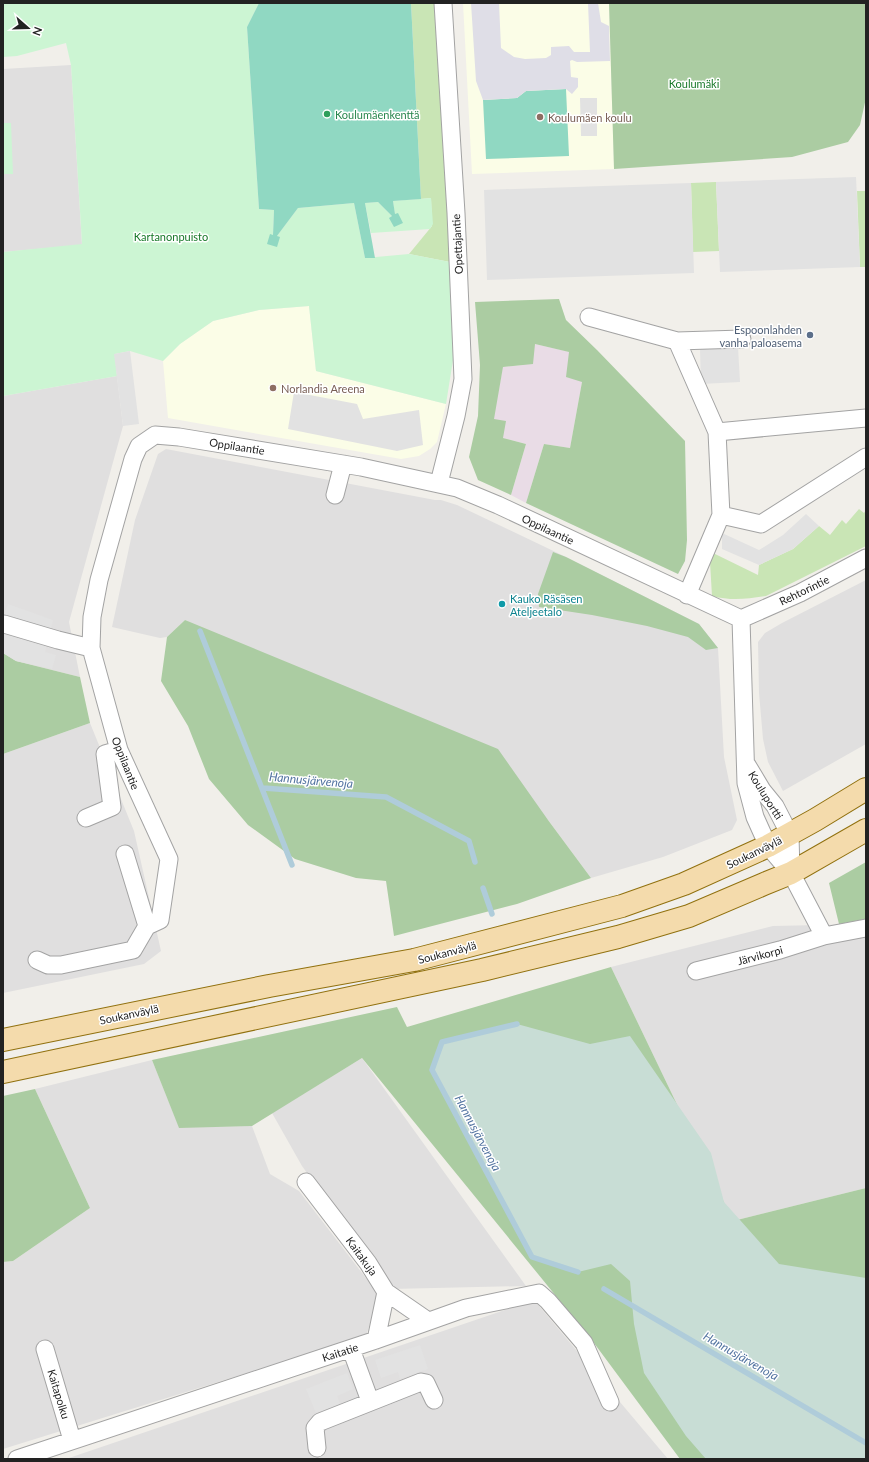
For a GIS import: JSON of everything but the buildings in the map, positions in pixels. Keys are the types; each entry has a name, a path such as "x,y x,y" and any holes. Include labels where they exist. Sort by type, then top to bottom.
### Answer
{"main road":[{"name":"Soukanväylä","path":"3,1040 268,986 414,960 622,906 690,881 768,846 790,835 866,789"},
{"path":"3,1072 482,970 618,937 689,916 791,873 866,830"}],"street":[{"name":"Opettajantie","path":"439,483 456,416 462,379 456,213 443,3"},
{"path":"589,317 677,341 742,339"},
{"path":"677,341 718,432 721,515 687,595"},
{"path":"718,432 866,418"},
{"name":"Oppilaantie","path":"148,926 160,920 169,859 119,750 91,648 92,617 99,580 133,459 139,446 155,435 179,437 264,450 439,483 456,488 486,500 741,619"},
{"path":"721,515 761,524 866,457"},
{"path":"335,495 343,464"},
{"name":"Rehtorintie","path":"741,619 800,593 866,558"},
{"name":"Kouluportti","path":"741,619 744,732 747,765 746,783 755,817 768,846 791,873"},
{"path":"4,624 91,648"},
{"path":"86,818 112,807 105,754 119,750"},
{"name":"Kouluportti","path":"747,765 762,790 775,806 790,835 791,873"},
{"path":"36,960 48,965 61,965 133,950 148,926 125,854"},
{"path":"791,873 824,936"},
{"name":"Järvikorpi","path":"696,971 780,950 824,936 866,928"},
{"name":"Kaitakuja","path":"306,1182 368,1263 386,1292"},
{"path":"376,1340 386,1292 428,1321"},
{"name":"Kaitatie","path":"17,1459 352,1349 466,1308 539,1293 548,1301 584,1343 610,1402"},
{"name":"Kaitapolku","path":"45,1349 72,1440"},
{"path":"352,1349 370,1401"},
{"path":"317,1448 315,1428 320,1422 370,1401 424,1382 426,1383 434,1400"}],"shaded area":[{"name":"Koulumäen koulu","path":"463,3 609,3 614,169 472,174"},
{"path":"471,3 499,3 501,48 514,57 525,59 546,58 551,55 551,47 569,46 574,52 590,52 588,3 598,3 601,22 609,26 610,61 570,61 571,77 578,78 578,87 572,94 566,89 526,91 517,98 483,100 476,81"},
{"path":"71,65 82,245 3,252 3,69"},
{"path":"580,98 597,98 597,136 581,136"},
{"path":"856,177 860,267 720,272 716,182"},
{"path":"691,183 694,273 487,280 484,190"},
{"name":"Norlandia Areena","path":"309,306 316,371 446,404 437,442 430,449 419,456 401,459 168,418 163,361 180,344 213,321 259,310"},
{"path":"535,344 570,352 582,382 570,448 544,444 526,503 511,495 526,444 503,438 493,419 503,367 523,365"},
{"path":"738,347 740,382 701,384 700,349"},
{"path":"130,351 139,424 123,426 114,354"},
{"path":"117,376 123,426 69,622 80,677 16,661 3,653 3,396"},
{"path":"294,392 357,404 363,419 419,410 423,445 397,451 288,429"},
{"path":"166,449 441,500 457,505 566,557 699,624 718,648 724,757 737,820 732,830 663,857 591,878 548,820 185,620 167,637 160,638 112,627 135,520 158,454"},
{"path":"806,514 819,526 793,549 759,565 722,549 722,533 759,550 783,535"},
{"path":"866,580 866,744 783,791 768,762 763,739 759,693 758,642 765,633 782,623"},
{"path":"8,604 53,620 45,652 56,655 52,669 16,661 3,653 3,617"},
{"path":"90,723 134,831 161,951 144,964 3,993 3,754"},
{"path":"866,924 866,1188 733,1221 611,967 773,926"},
{"path":"517,1024 590,1044 630,1036 711,1153 724,1202 779,1264 866,1278 866,1459 706,1459 686,1436 644,1373 634,1324 630,1281 611,1264 578,1272 532,1257 432,1070 442,1042"},
{"path":"362,1058 526,1286 391,1289 302,1166 272,1113"},
{"path":"152,1060 179,1127 252,1126 270,1174 299,1191 379,1295 366,1336 3,1449 3,1262 13,1261 90,1208 35,1089"},
{"path":"534,1300 668,1459 66,1459"},
{"path":"420,1345 428,1369 400,1379 398,1372 381,1378 375,1360"},
{"path":"347,1373 353,1389 337,1396 340,1404 316,1413 306,1389"}],"green space":[{"name":"Kartanonpuisto","path":"3,3 259,3 247,27 259,209 274,210 273,235 277,236 298,208 354,203 365,258 409,254 450,262 453,360 446,404 316,371 309,306 259,310 213,321 180,344 163,361 130,351 115,354 117,376 3,396 3,252 82,244 71,65 66,43 17,56 3,57"},
{"name":"Koulumäenkenttä","path":"259,3 411,3 421,199 393,201 395,214 398,213 403,223 394,227 389,218 392,216 378,202 365,203 375,258 365,258 354,203 298,208 277,236 280,237 277,247 267,244 270,234 273,235 274,210 259,209 247,27"},
{"path":"411,3 435,3 450,262 409,254 432,226 431,198 421,199"},
{"name":"Koulumäki","path":"609,3 866,3 866,98 860,125 848,142 792,157 614,169"},
{"path":"566,89 569,156 486,159 483,100 517,98 526,91"},
{"path":"3,123 11,123 13,174 3,174"},
{"path":"716,182 719,251 693,252 691,183"},
{"path":"857,191 866,191 866,267 860,267"},
{"path":"431,198 433,224 430,229 371,233 365,203 378,202 392,216 389,218 395,215 393,201"},
{"path":"559,299 566,320 685,441 687,540 685,561 678,574 526,503 544,444 570,448 582,382 566,377 569,352 535,344 533,364 503,367 494,419 506,421 503,438 526,444 511,495 478,480 469,457 478,416 480,365 475,302"},
{"path":"859,509 864,513 866,510 866,546 766,596 726,599 712,596 710,562 713,553 758,575 759,565 793,549 819,526 830,535 842,520 846,524"},
{"path":"553,552 566,557 699,624 718,648 706,650 688,637 647,626 592,615 539,607 538,594"},
{"path":"185,620 498,749 591,878 517,904 394,936 386,881 356,878 295,859 248,825 209,779 188,726 161,681 167,637"},
{"path":"3,653 16,661 80,677 90,723 3,754"},
{"path":"866,862 866,919 839,924 829,883"},
{"path":"611,967 733,1221 866,1188 866,1459 680,1459 591,1339 362,1058 252,1126 179,1128 152,1060 397,1007 407,1027"},
{"path":"35,1089 90,1208 13,1261 3,1262 3,1096"}],"waterway":[{"name":"Hannusjärvenoja","path":"200,631 292,865"},
{"name":"Hannusjärvenoja","path":"263,788 386,797 469,841 475,862"},
{"name":"Hannusjärvenoja","path":"483,888 492,914"},
{"name":"Hannusjärvenoja","path":"517,1024 442,1042 432,1070 532,1257 578,1272"},
{"name":"Hannusjärvenoja","path":"604,1289 866,1443"}],"place":[{"name":"Koulumäenkenttä","path":"327,114"},
{"name":"Koulumäen koulu","path":"540,117"},
{"name":"Espoonlahden vanha paloasema","path":"810,335"},
{"name":"Norlandia Areena","path":"273,388"},
{"name":"Kauko Räsäsen Ateljeetalo","path":"502,604"}]}
